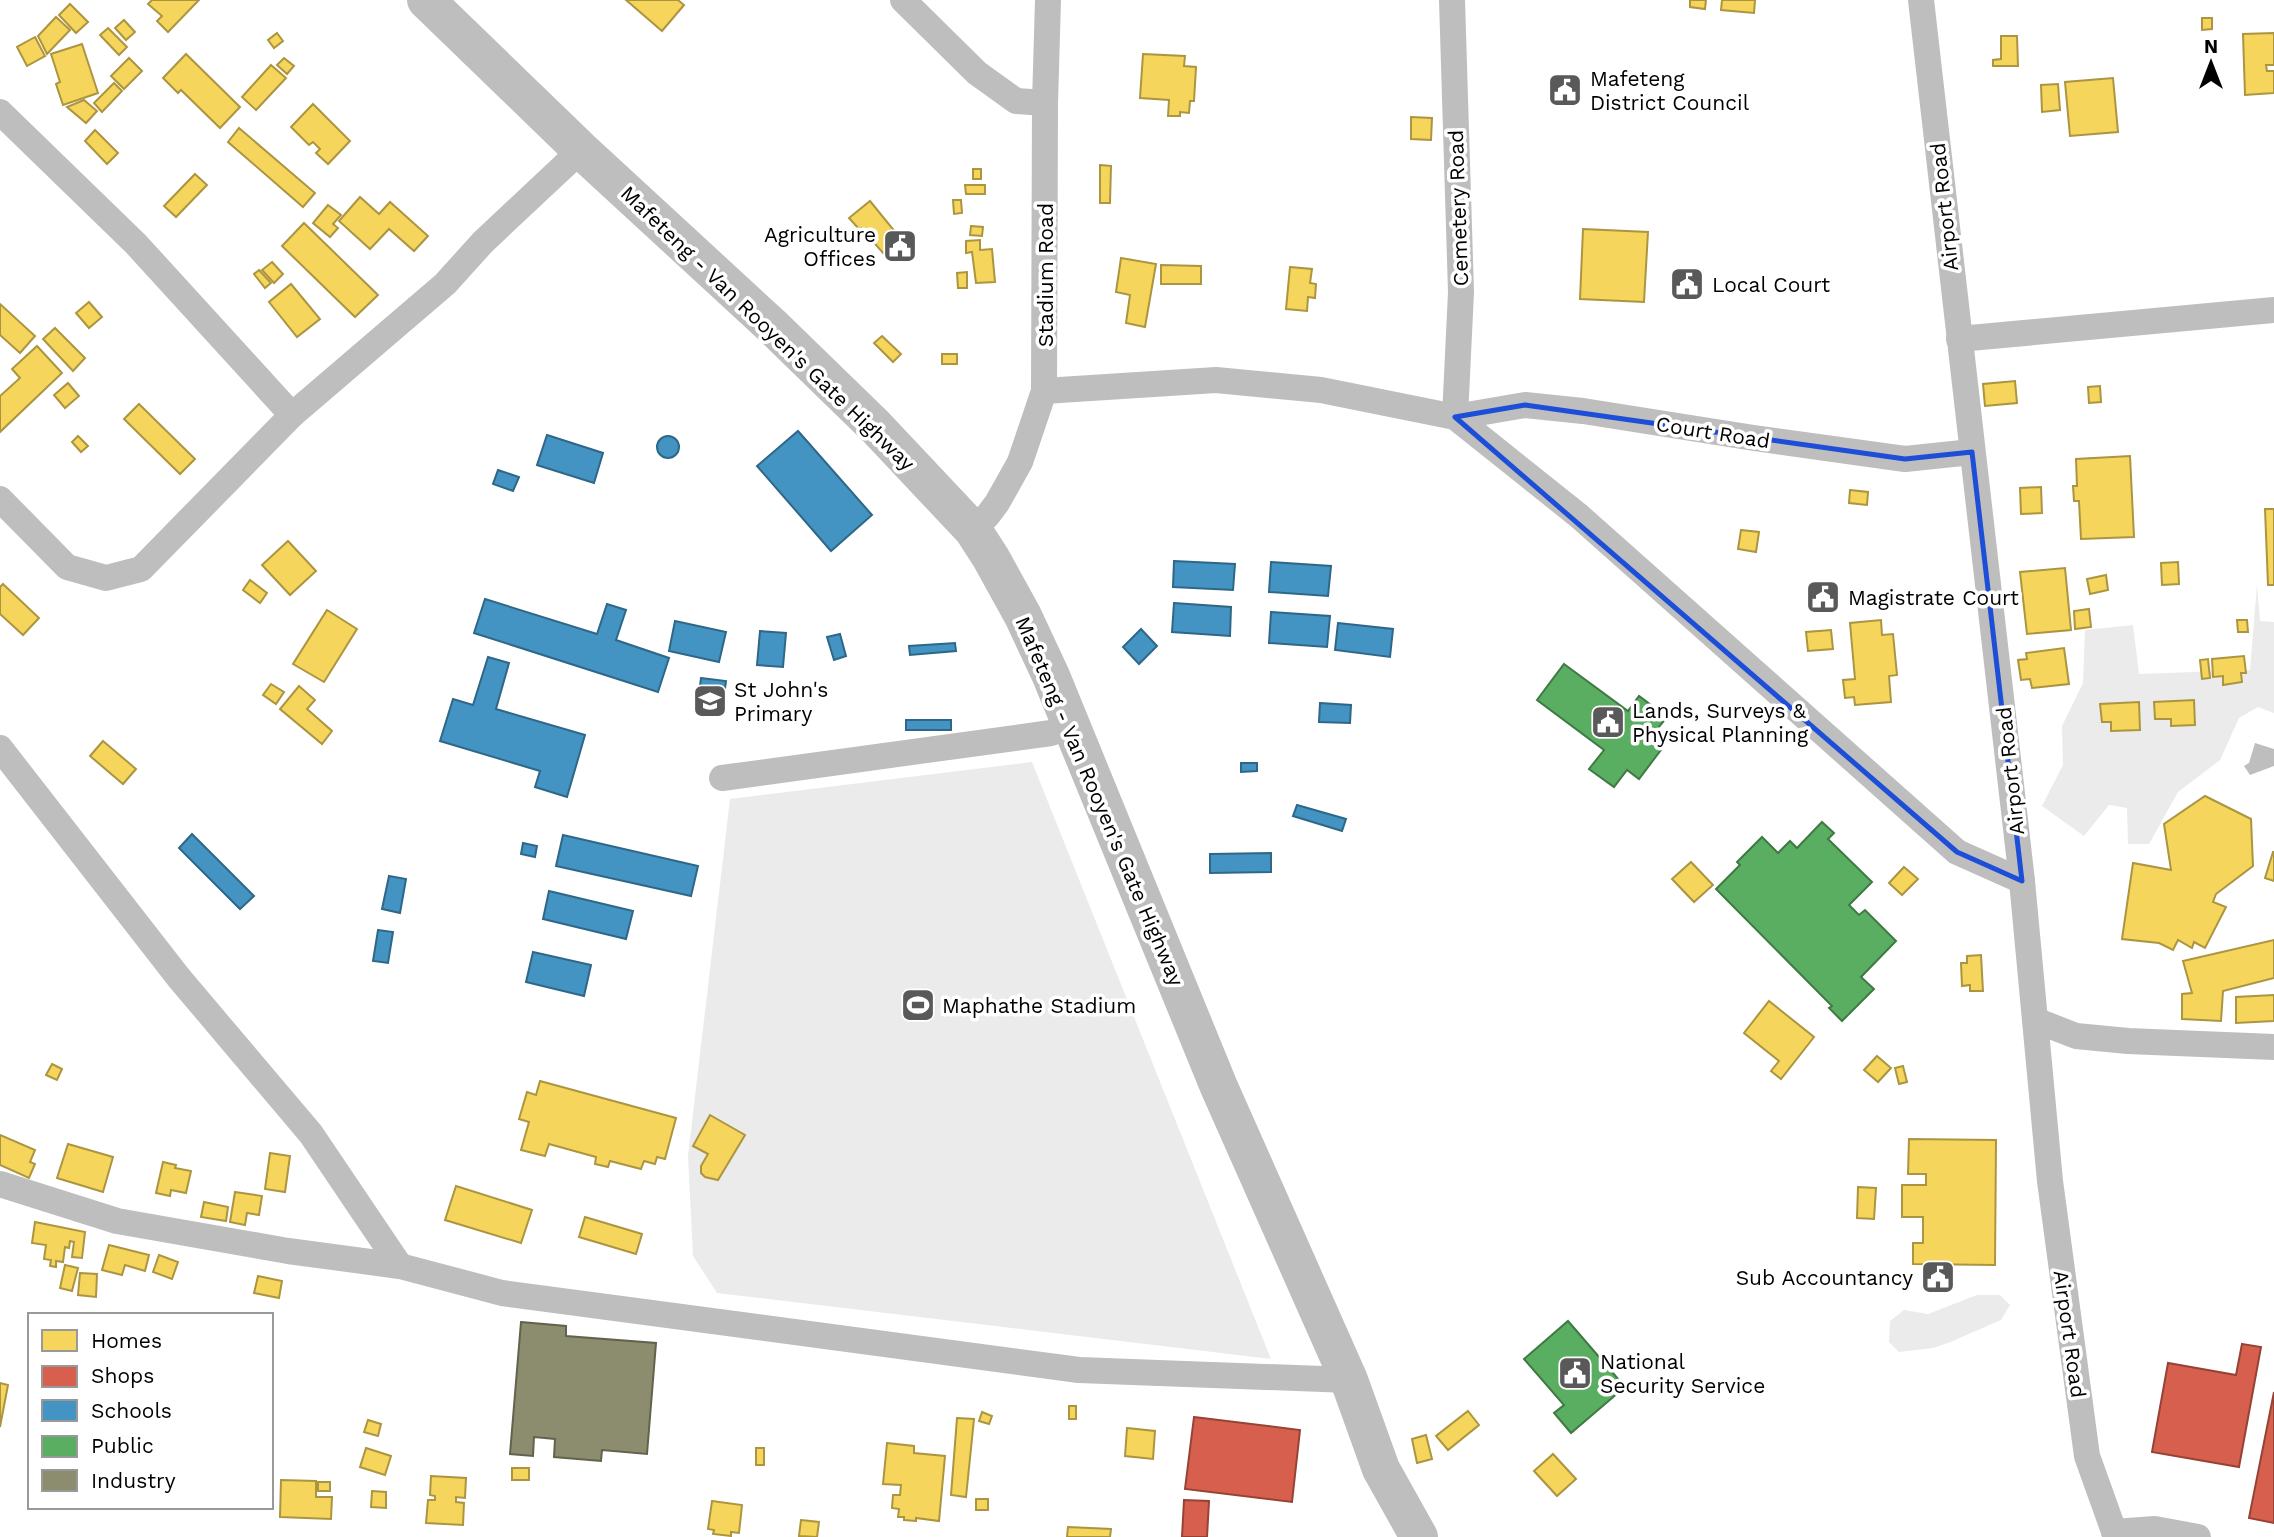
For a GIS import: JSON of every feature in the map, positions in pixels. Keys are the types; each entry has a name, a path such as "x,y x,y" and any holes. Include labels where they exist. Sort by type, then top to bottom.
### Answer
{"main road":[{"name":"Mafeteng - Van Rooyen's Gate Highway","path":"426,0 581,150 876,427 973,530 992,558 1023,615 1072,726 1219,1087 1349,1380 1381,1469 1419,1537"},
{"name":"Mafeteng - Van Rooyen's Gate Highway","path":"1381,1469 1391,1537"}],"street":[{"path":"903,0 977,73 1016,101 1045,103"},
{"name":"Stadium Road","path":"973,530 997,503 1020,462 1044,391 1048,0"},
{"name":"Cemetery Road","path":"1452,0 1461,292 1455,417"},
{"name":"Airport Road","path":"1921,0 2022,881 2050,1181 2087,1456 2115,1534"},
{"path":"0,112 136,244 292,415"},
{"path":"0,499 67,567 106,579 141,569 292,415 445,284 482,242 581,150"},
{"path":"1959,340 2274,310"},
{"path":"1044,391 1216,380 1321,390 1455,417 1579,516 1957,852 2022,881"},
{"name":"Court Road","path":"1455,417 1525,405 1583,411 1754,439 1905,459 1972,452"},
{"path":"722,778 1051,733 1072,726"},
{"path":"0,748 179,978 311,1134 400,1266"},
{"path":"2035,1020 2076,1035 2128,1041 2274,1047"},
{"path":"0,1184 117,1221 288,1251 400,1266 502,1293 1079,1370 1349,1380"},
{"path":"2115,1534 2155,1529 2198,1537"}],"highlighted area":[{"path":"1525,405 1905,459 1972,452 2022,881 1957,852 1455,417"}],"shaded area":[{"path":"2257,585 2260,621 2274,622 2274,713 2258,707 2239,718 2220,760 2178,792 2149,844 2128,844 2127,808 2109,805 2084,836 2042,806 2063,765 2062,726 2083,683 2085,630 2133,625 2139,674 2250,670"},
{"path":"2255,743 2274,749 2274,766 2250,775 2244,766 2249,763"},
{"name":"Maphathe Stadium","path":"1032,762 1271,1359 717,1293 693,1256 688,1156 730,799"},
{"path":"1977,1295 2000,1295 2010,1305 2001,1320 1933,1348 1899,1352 1889,1342 1890,1321 1904,1310 1928,1314"}],"building: Homes":[{"path":"152,0 199,0 168,32 157,21 162,16 148,4"},
{"path":"626,0 678,0 684,5 662,31"},
{"path":"1690,0 1706,0 1705,9 1690,7"},
{"path":"1722,0 1755,0 1754,13 1721,10"},
{"path":"70,4 88,22 76,33 59,15"},
{"path":"56,17 70,30 47,54 38,36"},
{"path":"2202,18 2212,18 2212,29 2202,30"},
{"path":"124,20 135,32 126,40 115,28"},
{"path":"108,28 127,47 119,55 100,35"},
{"path":"277,33 283,41 274,48 268,40"},
{"path":"2274,33 2274,65 2266,65 2267,71 2274,71 2274,93 2245,95 2243,34"},
{"path":"2001,36 2017,36 2018,66 1993,66 1993,60 2001,59"},
{"path":"35,37 45,56 27,66 17,47"},
{"path":"82,44 98,93 63,105 56,84 60,82 51,54"},
{"path":"186,54 240,107 220,128 181,90 178,93 163,78"},
{"path":"1143,54 1185,56 1184,66 1196,67 1194,101 1190,101 1189,113 1180,112 1180,116 1168,116 1169,100 1140,98"},
{"path":"129,58 142,71 124,89 111,76"},
{"path":"284,58 294,66 287,74 277,65"},
{"path":"271,65 286,78 256,110 242,97"},
{"path":"2113,78 2118,132 2070,136 2065,82"},
{"path":"114,83 122,91 102,112 94,103"},
{"path":"2058,84 2060,110 2042,112 2041,85"},
{"path":"84,100 97,111 86,123 67,107"},
{"path":"313,104 350,141 328,164 316,153 320,149 313,142 309,145 291,127"},
{"path":"1411,117 1432,118 1431,140 1411,139"},
{"path":"239,128 315,193 303,207 228,142"},
{"path":"95,130 118,153 107,164 85,141"},
{"path":"1100,165 1111,166 1110,203 1100,203"},
{"path":"973,169 981,169 981,179 973,179"},
{"path":"195,174 207,185 176,217 164,206"},
{"path":"965,185 985,185 985,194 966,194"},
{"path":"360,197 379,214 390,202 428,236 414,251 389,229 370,249 339,221"},
{"path":"953,200 961,200 962,213 954,214"},
{"path":"870,201 901,239 883,253 849,218"},
{"path":"328,205 341,215 333,224 338,228 330,237 313,223"},
{"path":"304,223 378,295 355,317 282,246"},
{"path":"971,226 983,227 982,236 970,235"},
{"path":"1583,229 1648,232 1644,302 1580,299"},
{"path":"980,240 980,250 992,249 995,282 976,283 972,252 966,253 966,241"},
{"path":"1121,258 1156,264 1145,327 1126,323 1130,295 1116,292"},
{"path":"272,262 283,274 274,283 262,270"},
{"path":"1161,265 1201,266 1201,284 1161,284"},
{"path":"1290,267 1312,269 1310,283 1316,284 1315,298 1308,297 1307,311 1286,309"},
{"path":"259,270 271,283 265,288 254,274"},
{"path":"967,272 967,288 958,288 957,273"},
{"path":"291,284 320,319 297,337 269,302"},
{"path":"89,302 102,317 89,328 76,313"},
{"path":"0,304 35,336 20,353 0,335"},
{"path":"55,328 85,358 73,371 43,339"},
{"path":"882,336 901,354 893,362 874,343"},
{"path":"37,346 62,373 0,432 0,396 20,378 12,369"},
{"path":"942,354 957,354 957,364 942,364"},
{"path":"2015,381 2017,403 1985,406 1983,384"},
{"path":"68,383 79,396 65,408 54,395"},
{"path":"2100,386 2101,402 2089,403 2088,387"},
{"path":"139,404 195,459 180,474 124,419"},
{"path":"78,436 88,446 81,452 72,442"},
{"path":"2130,456 2134,537 2081,539 2079,501 2074,501 2073,486 2077,486 2076,459"},
{"path":"2041,487 2042,513 2021,514 2020,488"},
{"path":"1850,490 1868,492 1867,505 1849,503"},
{"path":"2265,509 2274,509 2274,585 2268,585"},
{"path":"1741,530 1759,532 1756,552 1738,549"},
{"path":"288,541 316,571 290,595 262,565"},
{"path":"2178,562 2179,584 2162,585 2161,563"},
{"path":"2065,568 2071,630 2027,634 2020,572"},
{"path":"2106,575 2108,590 2090,594 2087,579"},
{"path":"250,580 267,593 260,603 243,590"},
{"path":"3,584 39,618 23,635 0,614 0,587"},
{"path":"2089,609 2091,627 2075,629 2074,611"},
{"path":"327,610 357,629 324,682 293,664"},
{"path":"1881,620 1882,635 1893,634 1897,675 1889,676 1891,702 1855,705 1854,697 1845,698 1843,680 1855,679 1850,623"},
{"path":"2237,620 2247,620 2248,632 2238,632"},
{"path":"1831,630 1833,649 1808,651 1806,632"},
{"path":"2064,648 2069,684 2032,688 2030,679 2021,680 2018,660 2027,659 2026,653"},
{"path":"2244,656 2246,673 2241,673 2242,682 2223,685 2223,676 2213,677 2212,659"},
{"path":"2208,659 2210,678 2202,679 2200,660"},
{"path":"271,684 284,692 276,704 263,695"},
{"path":"299,686 315,700 307,709 332,731 322,744 280,709"},
{"path":"2194,700 2195,725 2171,726 2171,719 2155,719 2154,702"},
{"path":"2139,702 2140,730 2111,731 2111,722 2102,722 2100,704"},
{"path":"103,741 136,769 123,784 90,756"},
{"path":"2205,796 2251,819 2253,866 2216,894 2213,902 2226,907 2205,948 2194,942 2192,948 2178,940 2173,950 2159,943 2122,939 2133,863 2171,870 2164,824"},
{"path":"2274,852 2274,881 2265,878"},
{"path":"1691,862 1713,885 1694,902 1672,879"},
{"path":"1904,867 1918,879 1902,895 1889,883"},
{"path":"2274,940 2274,978 2223,991 2221,1021 2182,1019 2182,994 2192,993 2183,961"},
{"path":"1981,955 1983,991 1970,991 1970,985 1962,986 1961,963 1967,963 1967,956"},
{"path":"2274,995 2274,1021 2236,1023 2236,997"},
{"path":"1769,1001 1814,1037 1781,1079 1771,1071 1779,1061 1744,1033"},
{"path":"1877,1056 1891,1068 1878,1082 1864,1070"},
{"path":"52,1064 62,1069 57,1080 46,1075"},
{"path":"1903,1066 1907,1082 1899,1084 1895,1068"},
{"path":"540,1081 676,1118 665,1159 657,1157 655,1164 644,1161 641,1169 610,1161 608,1167 595,1164 596,1157 549,1144 545,1156 521,1150 529,1122 519,1119 527,1092 536,1095"},
{"path":"710,1115 745,1135 718,1180 705,1177 701,1173 701,1166 708,1154 693,1146"},
{"path":"0,1135 35,1150 30,1162 35,1164 29,1178 0,1165"},
{"path":"1909,1139 1996,1140 1995,1265 1913,1264 1913,1243 1923,1243 1923,1217 1902,1217 1902,1185 1926,1185 1926,1174 1908,1174"},
{"path":"68,1144 113,1157 103,1192 57,1178"},
{"path":"270,1153 290,1156 285,1192 265,1189"},
{"path":"163,1162 191,1171 186,1193 171,1190 170,1196 156,1193"},
{"path":"456,1186 532,1210 521,1243 445,1220"},
{"path":"1858,1187 1876,1188 1874,1219 1857,1218"},
{"path":"235,1192 262,1196 259,1215 247,1213 245,1225 230,1222"},
{"path":"204,1202 228,1207 226,1221 201,1217"},
{"path":"585,1217 642,1234 636,1254 579,1237"},
{"path":"35,1222 85,1232 82,1258 72,1257 74,1242 70,1241 69,1248 65,1247 63,1262 56,1261 56,1267 50,1266 51,1260 44,1259 46,1245 32,1243"},
{"path":"109,1245 149,1255 145,1271 125,1265 122,1275 102,1270"},
{"path":"159,1255 178,1262 172,1279 153,1272"},
{"path":"65,1265 78,1268 72,1291 60,1288"},
{"path":"80,1273 97,1274 96,1297 78,1295"},
{"path":"258,1276 282,1281 279,1298 254,1293"},
{"path":"0,1383 8,1385 0,1427"},
{"path":"1069,1406 1076,1406 1076,1419 1069,1419"},
{"path":"1468,1411 1479,1425 1448,1450 1436,1436"},
{"path":"982,1412 992,1416 989,1424 979,1421"},
{"path":"957,1418 974,1419 966,1497 951,1495"},
{"path":"368,1420 381,1424 378,1436 364,1432"},
{"path":"1127,1428 1155,1431 1153,1459 1125,1456"},
{"path":"1426,1435 1432,1459 1417,1463 1412,1439"},
{"path":"887,1443 914,1446 914,1453 945,1456 939,1521 916,1518 916,1521 904,1520 904,1517 898,1517 899,1509 892,1508 893,1495 900,1495 901,1485 883,1484"},
{"path":"366,1448 391,1456 385,1475 360,1467"},
{"path":"756,1448 764,1448 764,1465 756,1465"},
{"path":"1553,1454 1576,1479 1557,1496 1534,1471"},
{"path":"512,1468 529,1468 529,1480 512,1480"},
{"path":"431,1476 466,1478 465,1498 456,1497 456,1502 464,1503 463,1525 426,1523 428,1500 435,1500 435,1496 430,1495"},
{"path":"281,1480 316,1481 316,1497 332,1497 331,1519 280,1517"},
{"path":"318,1482 330,1482 330,1491 318,1491"},
{"path":"372,1491 386,1492 386,1508 371,1507"},
{"path":"976,1499 988,1499 988,1510 976,1510"},
{"path":"712,1501 742,1505 739,1533 731,1532 731,1536 713,1534 714,1530 708,1529"},
{"path":"801,1520 819,1522 817,1537 799,1536"},
{"path":"1068,1527 1111,1529 1110,1537 1067,1537"}],"building: Shops":[{"path":"2242,1344 2261,1347 2239,1467 2152,1452 2168,1363 2236,1375"},
{"path":"2274,1392 2274,1523 2249,1518"},
{"path":"1194,1417 1300,1430 1292,1502 1185,1489"},
{"path":"1184,1500 1209,1501 1207,1537 1182,1537"}],"building: Schools":[{"path":"798,431 872,515 831,551 757,466"},
{"path":"547,435 603,453 594,483 537,465"},
{"path":"668,436 676,439 679,447 676,455 668,458 660,455 657,447 660,439"},
{"path":"498,470 519,477 513,491 493,484"},
{"path":"1174,561 1235,564 1233,590 1173,587"},
{"path":"1271,562 1331,566 1328,596 1269,592"},
{"path":"485,599 597,634 607,604 626,610 616,640 669,658 658,692 474,633"},
{"path":"1174,603 1231,607 1230,636 1172,632"},
{"path":"1271,612 1330,616 1327,647 1269,643"},
{"path":"675,621 726,632 719,662 669,651"},
{"path":"1338,623 1393,629 1390,657 1335,650"},
{"path":"1141,629 1157,646 1139,664 1123,647"},
{"path":"760,631 786,633 783,667 757,665"},
{"path":"840,634 846,656 834,660 827,637"},
{"path":"955,643 956,651 910,655 909,646"},
{"path":"488,657 509,663 496,709 585,735 567,797 535,787 540,771 440,741 453,699 473,705"},
{"path":"701,678 726,681 722,711 697,708"},
{"path":"1320,703 1351,705 1350,723 1319,722"},
{"path":"906,720 951,720 951,730 906,730"},
{"path":"1241,763 1257,763 1257,771 1241,772"},
{"path":"1297,805 1346,819 1342,831 1293,816"},
{"path":"192,834 254,896 240,909 179,848"},
{"path":"563,835 698,866 691,896 556,866"},
{"path":"523,843 537,846 535,857 521,854"},
{"path":"1271,853 1271,872 1210,873 1210,854"},
{"path":"389,876 406,879 400,913 382,909"},
{"path":"549,891 633,911 626,939 543,919"},
{"path":"378,930 393,932 388,963 373,961"},
{"path":"533,952 591,965 584,996 526,982"}],"building: Public":[{"path":"1564,664 1628,711 1639,696 1667,717 1654,733 1667,742 1639,779 1627,770 1614,787 1589,769 1604,750 1537,700"},
{"path":"1822,822 1834,833 1828,839 1872,882 1849,905 1859,915 1865,910 1896,941 1861,977 1874,989 1842,1021 1829,1008 1832,1006 1716,889 1740,865 1737,862 1762,837 1778,853 1790,841 1797,848"},
{"name":"National Security Service","path":"1568,1321 1625,1387 1571,1433 1554,1413 1564,1405 1524,1359"}],"building: Industry":[{"path":"521,1322 566,1326 566,1336 656,1343 647,1454 602,1450 601,1461 554,1457 555,1439 534,1437 533,1456 510,1454"}],"place":[{"name":"Mafeteng District Council","path":"1565,90"},
{"name":"Agriculture Offices","path":"900,246"},
{"name":"Local Court","path":"1687,284"},
{"name":"Magistrate Court","path":"1823,597"},
{"name":"St John's Primary","path":"710,701"},
{"name":"Lands, Surveys & Physical Planning","path":"1608,722"},
{"name":"Maphathe Stadium","path":"918,1005"},
{"name":"Sub Accountancy","path":"1938,1277"},
{"name":"National Security Service","path":"1575,1373"}]}
